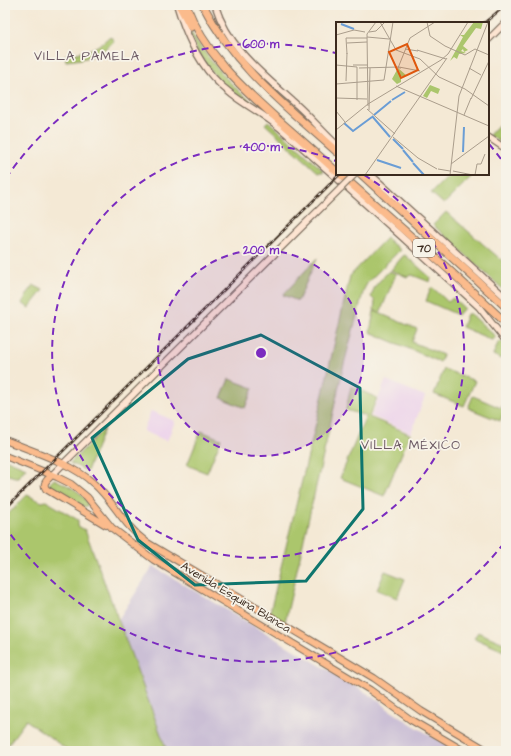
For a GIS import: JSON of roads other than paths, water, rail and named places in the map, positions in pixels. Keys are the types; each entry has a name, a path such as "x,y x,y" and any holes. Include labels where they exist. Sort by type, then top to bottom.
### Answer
{"highway":[{"path":"178,5 192,28 224,68 240,85 336,171"},
{"path":"186,5 209,49"},
{"path":"203,5 215,27 233,53 253,76 336,151"},
{"path":"209,5 215,27"},
{"name":"70","path":"341,175 448,268 506,323"},
{"name":"70","path":"362,175 506,307"},
{"path":"483,285 506,300"}],"main road":[{"path":"178,5 184,28 192,47 205,67 219,84 240,102 277,125 479,307 506,341"},
{"path":"215,5 226,32 244,56 336,144"},
{"path":"489,39 506,22"},
{"path":"489,138 506,149"},
{"path":"112,528 46,489 44,486 45,483 354,175"},
{"path":"371,175 506,300"},
{"name":"Avenida Esquina Blanca","path":"5,440 79,472 91,480 101,490 128,526 138,536 374,678 421,711 488,751"},
{"name":"Avenida Esquina Blanca","path":"5,456 52,475 76,487 90,501 112,528 162,565 370,690 416,723 464,751"},
{"path":"82,510 88,508 90,501"},
{"path":"265,628 266,614"},
{"path":"274,632 283,632 287,626"}],"railway":[{"path":"485,22 506,5"},
{"path":"5,509 339,175"}],"district":[{"name":"VILLA PAMELA","path":"87,55"},
{"name":"VILLA MÉXICO","path":"411,444"}]}
